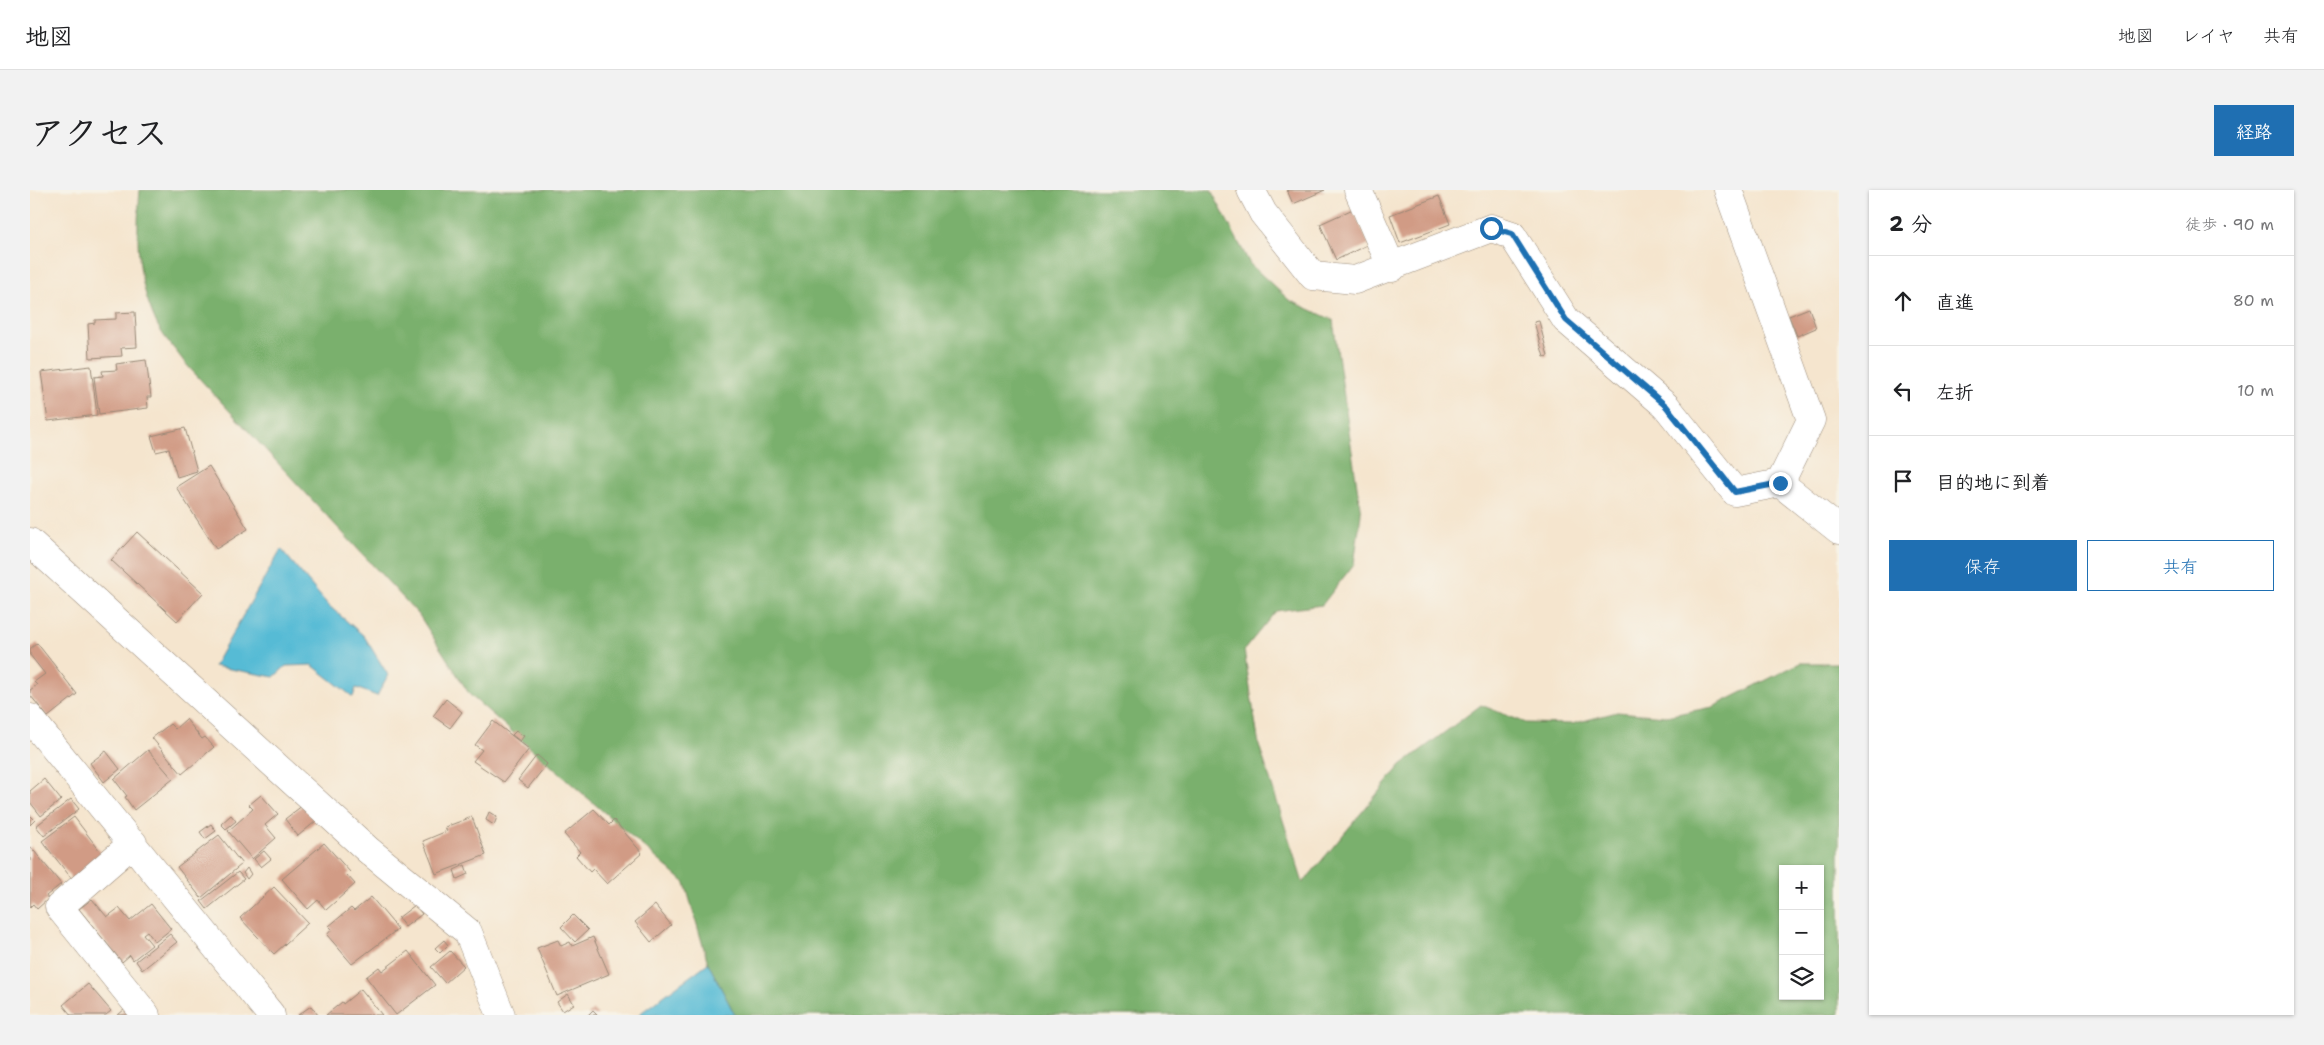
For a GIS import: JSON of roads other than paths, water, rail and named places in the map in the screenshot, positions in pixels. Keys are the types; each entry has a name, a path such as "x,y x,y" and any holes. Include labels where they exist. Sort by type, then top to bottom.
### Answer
{"street":[{"path":"1251,190 1263,213 1313,276 1355,280 1392,268 1491,228 1512,234 1566,320 1666,406 1735,492 1780,483 1839,530"},
{"path":"1358,190 1392,268"},
{"path":"1728,190 1810,420 1780,483"},
{"path":"30,542 368,850 468,932 501,1015"},
{"path":"30,718 271,1015"},
{"path":"133,843 59,907 146,1015"}],"water":[{"path":"281,549 328,605 364,636 388,675 377,696 356,688 353,697 312,665 286,666 274,677 214,666"},
{"path":"708,963 735,1015 638,1015"}]}
